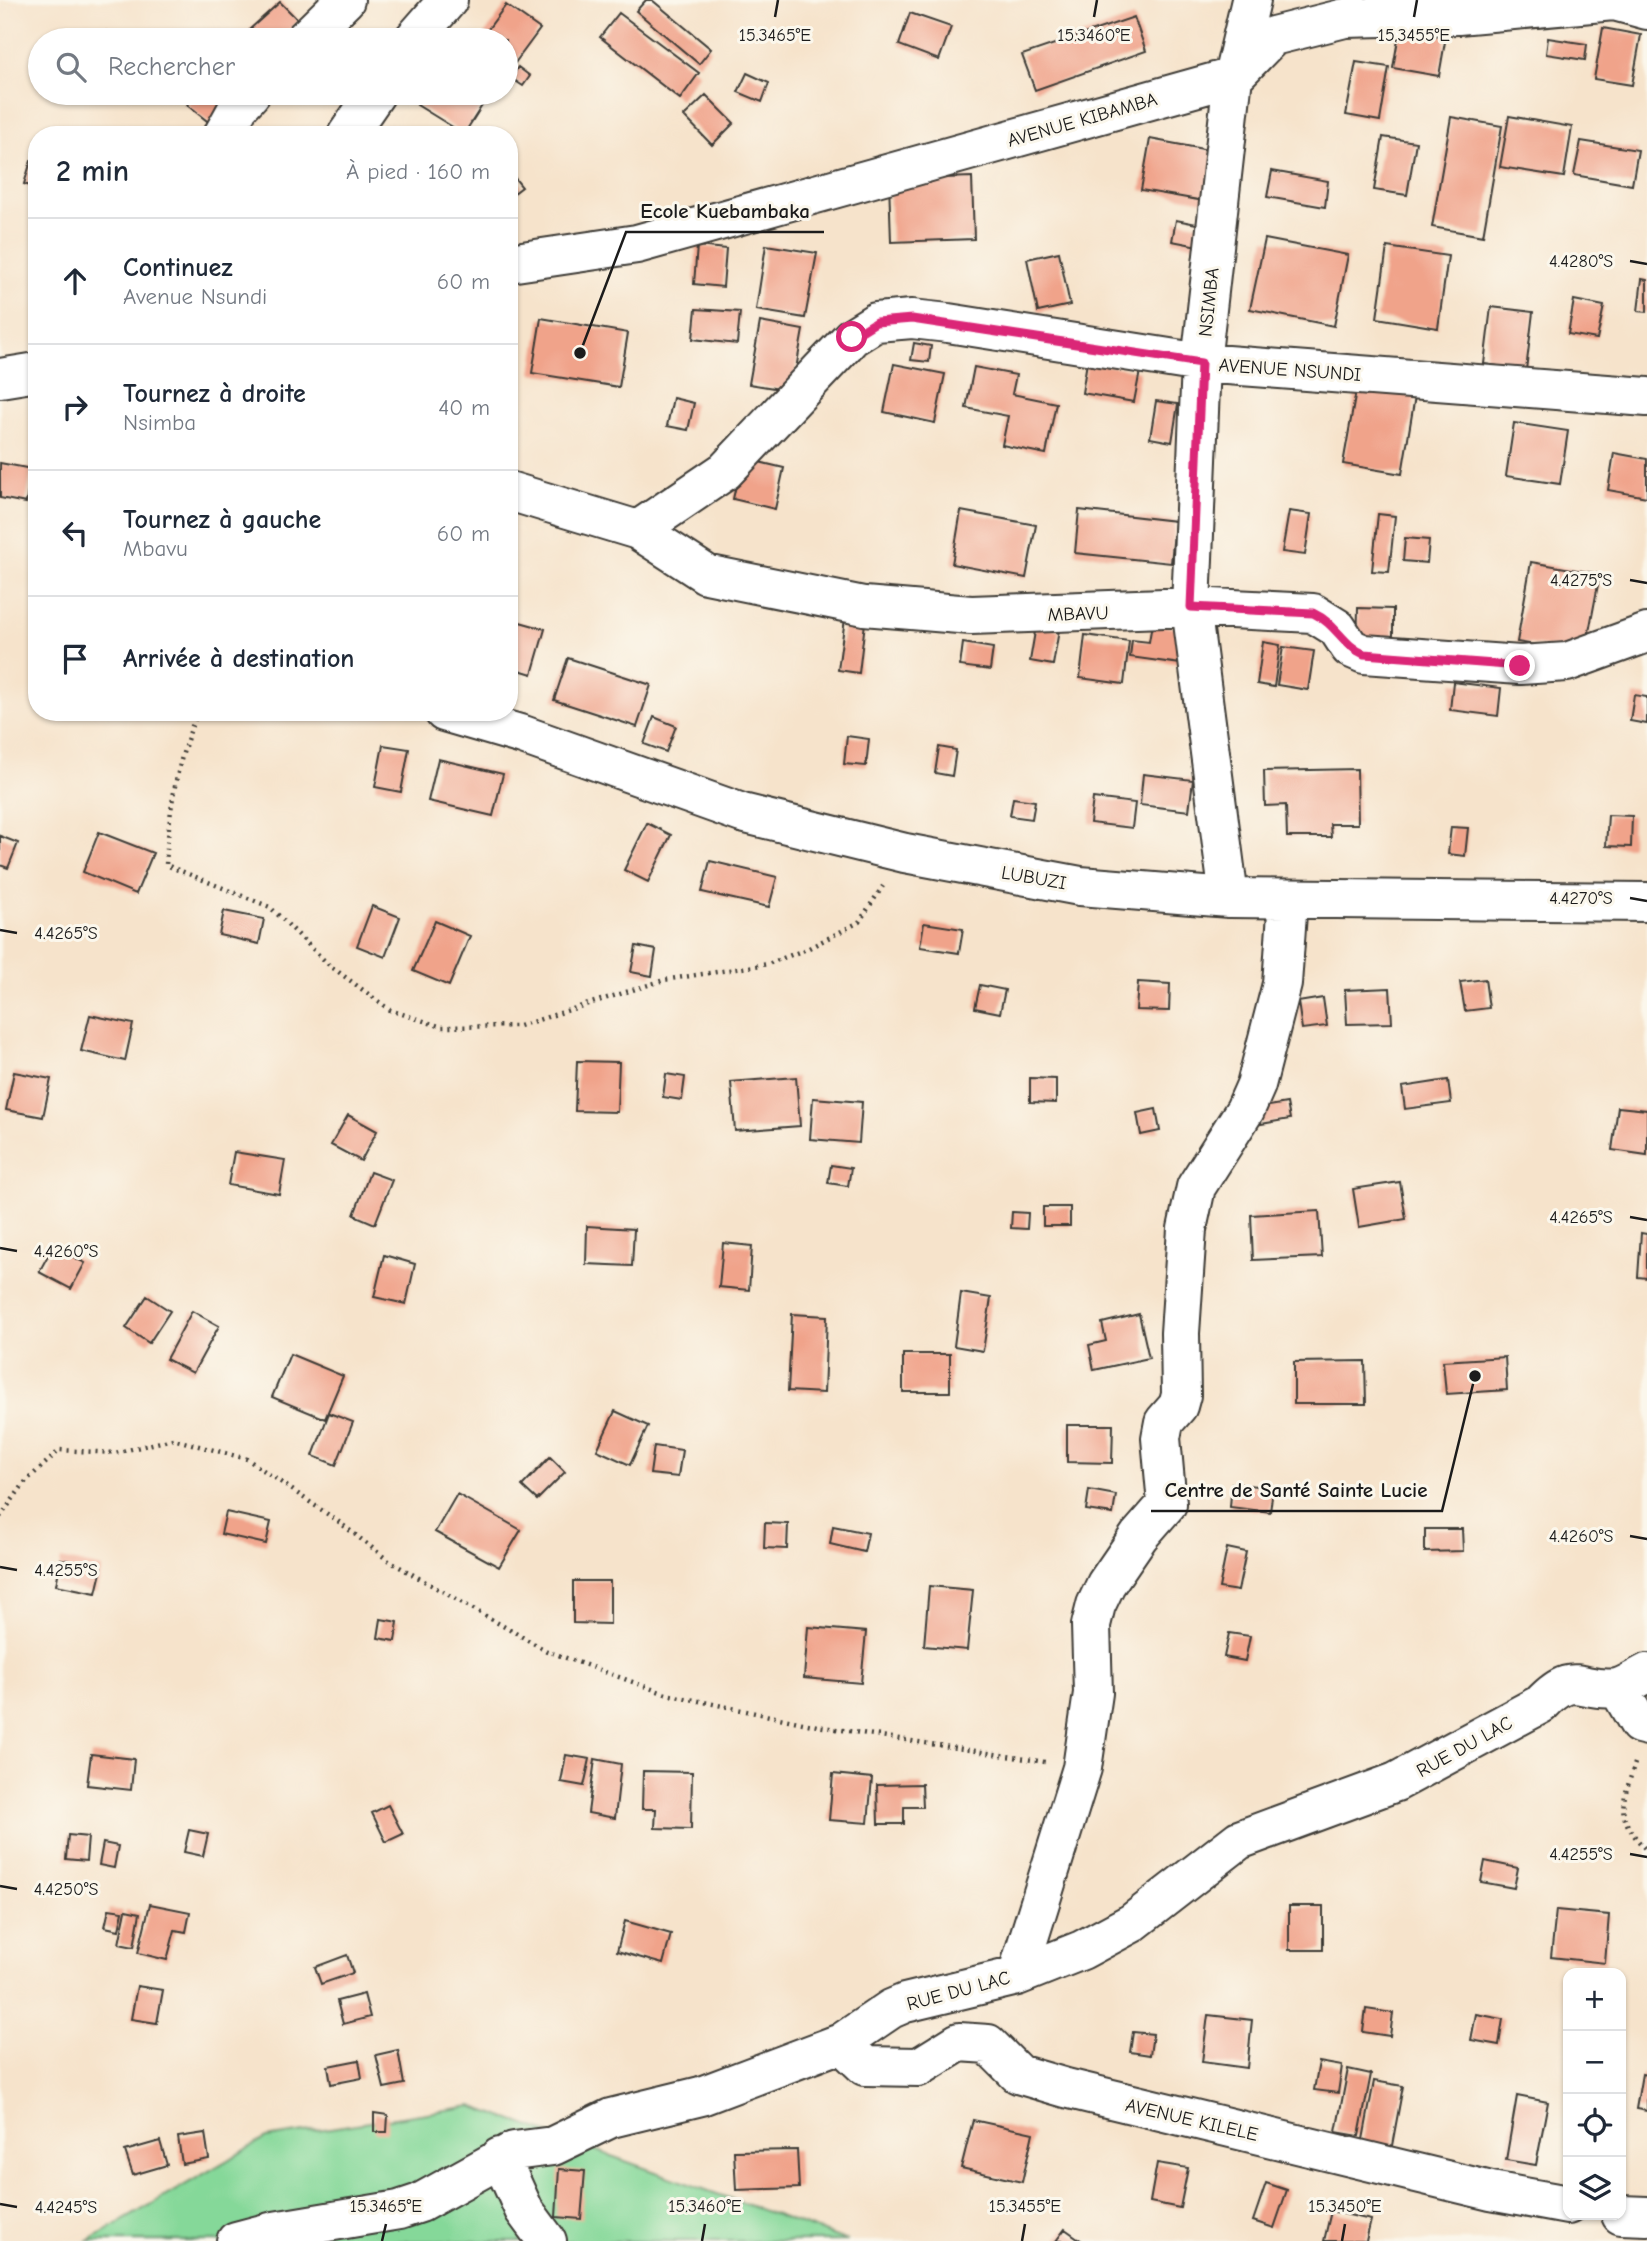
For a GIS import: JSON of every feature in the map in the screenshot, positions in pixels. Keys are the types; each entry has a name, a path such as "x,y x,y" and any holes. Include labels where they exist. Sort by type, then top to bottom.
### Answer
{"street":[{"path":"316,28 345,0"},
{"path":"424,28 448,0"},
{"name":"NSIMBA","path":"1229,898 1191,607 1201,363 1233,77 1251,0"},
{"path":"1233,77 1273,36 1345,18 1458,15 1625,4"},
{"name":"AVENUE KIBAMBA","path":"518,262 637,244 1233,77"},
{"path":"228,126 240,105"},
{"path":"353,126 368,105"},
{"name":"AVENUE NSUNDI","path":"638,530 725,471 852,337 876,322 912,319 948,323 1201,363 1647,397"},
{"path":"0,378 28,373"},
{"name":"MBAVU","path":"518,494 638,530 706,574 864,607 971,615 1191,607 1313,613 1328,620 1350,648 1364,654 1520,666 1567,662 1647,633"},
{"name":"LUBUZI","path":"475,721 523,735 742,813 905,853 1080,886 1229,898 1647,902"},
{"path":"1017,1976 1082,1768 1093,1693 1091,1625 1106,1584 1139,1536 1167,1504 1161,1438 1164,1422 1178,1406 1181,1395 1180,1333 1187,1229 1196,1187 1245,1110 1256,1085 1282,984 1288,899"},
{"path":"1632,1681 1639,1724 1646,1727"},
{"name":"RUE DU LAC","path":"244,2240 399,2210 447,2189 513,2151 563,2142 611,2118 701,2096 841,2043 891,2009 905,2003 1017,1976 1083,1950 1132,1923 1239,1840 1396,1783 1541,1703 1560,1685 1632,1681"},
{"name":"AVENUE KILELE","path":"841,2043 865,2066 919,2067 959,2042 988,2045 1018,2074 1066,2088 1345,2153 1491,2191 1563,2204"},
{"path":"500,2157 524,2210 547,2241"},
{"path":"1626,2215 1647,2217"}],"path":[{"path":"194,721 187,736 170,803 166,864 270,907 329,965 390,1010 442,1027 519,1026 664,980 768,964 809,948 859,922 905,853"},
{"path":"0,1517 26,1481 60,1450 115,1453 173,1439 247,1460 339,1522 388,1561 547,1651 678,1697 817,1726 1082,1768"},
{"path":"1646,1727 1625,1795 1623,1818 1647,1851"}],"green space":[{"path":"472,2106 848,2241 88,2241 266,2138"}],"building":[{"path":"646,0 652,0 711,49 699,64 636,11"},
{"path":"280,2 299,21 291,28 251,28"},
{"path":"506,5 540,29 518,59 518,28 489,28"},
{"path":"619,13 699,73 680,99 600,37"},
{"path":"910,13 951,27 939,60 899,45"},
{"path":"1134,17 1146,51 1035,90 1022,55"},
{"path":"1400,28 1446,36 1439,76 1393,68"},
{"path":"1603,28 1641,35 1632,85 1594,79"},
{"path":"1548,38 1587,44 1585,60 1546,54"},
{"path":"1356,62 1389,67 1380,121 1346,115"},
{"path":"518,67 530,76 523,86 518,83"},
{"path":"747,73 769,83 762,102 738,92"},
{"path":"706,95 734,123 712,145 684,116"},
{"path":"187,105 227,105 211,124"},
{"path":"417,105 482,105 469,126 451,126"},
{"path":"1509,116 1572,127 1564,177 1500,167"},
{"path":"1451,117 1502,126 1483,236 1432,227"},
{"path":"1383,137 1416,142 1407,195 1374,190"},
{"path":"1150,139 1219,152 1210,202 1141,190"},
{"path":"1581,141 1638,150 1632,185 1574,175"},
{"path":"1272,171 1328,181 1325,207 1267,197"},
{"path":"972,177 974,239 891,242 889,180"},
{"path":"1176,220 1202,225 1198,246 1172,241"},
{"path":"1265,239 1348,255 1334,326 1250,309"},
{"path":"766,245 817,253 805,318 756,310"},
{"path":"697,246 726,249 723,287 694,284"},
{"path":"1387,247 1448,256 1438,328 1377,318"},
{"path":"1059,252 1070,305 1038,312 1027,259"},
{"path":"1642,279 1647,280 1647,312 1638,311"},
{"path":"1574,300 1604,306 1597,339 1568,334"},
{"path":"1491,307 1533,312 1526,370 1484,364"},
{"path":"696,309 740,312 737,344 693,339"},
{"path":"541,318 628,333 619,387 532,373"},
{"path":"760,322 803,330 792,391 749,384"},
{"path":"914,343 931,346 929,362 911,360"},
{"path":"1087,362 1140,371 1134,402 1082,393"},
{"path":"894,364 945,374 935,423 884,412"},
{"path":"974,367 1016,375 1012,394 1056,403 1046,454 1002,445 1008,416 966,408"},
{"path":"1358,380 1416,390 1402,474 1343,464"},
{"path":"673,398 694,403 688,430 667,426"},
{"path":"1156,401 1178,404 1172,442 1150,438"},
{"path":"1514,423 1568,431 1560,484 1506,476"},
{"path":"1614,453 1647,459 1647,497 1608,490"},
{"path":"742,458 784,468 775,509 733,499"},
{"path":"0,463 28,468 26,503 0,498"},
{"path":"1079,510 1175,521 1171,563 1075,553"},
{"path":"961,511 1036,525 1026,578 952,564"},
{"path":"1289,511 1311,514 1305,555 1282,552"},
{"path":"1378,514 1395,516 1389,572 1372,571"},
{"path":"1405,538 1429,540 1427,563 1403,561"},
{"path":"1531,562 1600,574 1585,653 1517,642"},
{"path":"1358,608 1393,609 1393,651 1357,650"},
{"path":"846,611 866,614 859,673 838,670"},
{"path":"518,622 545,629 532,674 518,670"},
{"path":"1152,624 1186,630 1181,664 1130,657 1132,640 1149,642"},
{"path":"1036,626 1059,630 1053,665 1030,661"},
{"path":"1085,635 1129,641 1124,684 1080,678"},
{"path":"1263,642 1280,645 1274,687 1257,684"},
{"path":"963,643 993,648 990,670 960,666"},
{"path":"1283,647 1314,651 1308,690 1277,685"},
{"path":"568,658 651,685 637,727 554,700"},
{"path":"1453,682 1501,688 1498,716 1450,710"},
{"path":"1634,695 1647,697 1647,724 1630,721"},
{"path":"654,717 676,726 666,752 644,744"},
{"path":"847,736 869,739 866,766 844,764"},
{"path":"383,745 409,749 401,792 375,787"},
{"path":"939,747 956,750 952,776 935,773"},
{"path":"438,759 503,774 493,816 428,801"},
{"path":"1357,769 1358,824 1330,824 1331,837 1287,837 1286,805 1265,806 1264,771"},
{"path":"1143,774 1193,780 1189,811 1140,805"},
{"path":"1013,798 1035,801 1032,819 1010,816"},
{"path":"1093,798 1135,803 1132,828 1090,823"},
{"path":"1608,815 1632,816 1631,847 1606,846"},
{"path":"647,823 671,835 648,882 624,870"},
{"path":"1451,827 1468,828 1465,856 1448,854"},
{"path":"99,832 153,853 136,894 83,872"},
{"path":"0,836 18,843 8,868 0,865"},
{"path":"710,861 777,877 769,907 702,892"},
{"path":"372,906 400,917 385,957 357,946"},
{"path":"224,911 264,919 259,944 219,935"},
{"path":"435,921 470,936 449,986 413,971"},
{"path":"924,923 963,929 959,953 920,947"},
{"path":"636,946 656,950 652,976 631,972"},
{"path":"1485,979 1489,1008 1465,1011 1460,982"},
{"path":"1138,982 1170,984 1169,1011 1136,1010"},
{"path":"980,985 1005,990 1000,1013 975,1008"},
{"path":"1390,988 1392,1023 1347,1024 1345,990"},
{"path":"1323,998 1327,1026 1302,1029 1298,1002"},
{"path":"90,1015 133,1024 125,1061 81,1051"},
{"path":"577,1061 619,1062 617,1112 575,1111"},
{"path":"14,1072 51,1079 43,1117 6,1110"},
{"path":"666,1074 685,1077 682,1100 663,1097"},
{"path":"796,1077 800,1126 735,1131 731,1082"},
{"path":"1030,1078 1056,1079 1056,1103 1030,1102"},
{"path":"1448,1080 1451,1103 1405,1109 1402,1087"},
{"path":"813,1098 862,1102 859,1143 810,1139"},
{"path":"1287,1103 1290,1119 1261,1124 1258,1108"},
{"path":"1618,1107 1647,1110 1647,1155 1612,1150"},
{"path":"1156,1109 1160,1131 1141,1135 1137,1113"},
{"path":"348,1115 377,1131 361,1161 331,1145"},
{"path":"234,1152 285,1160 279,1194 228,1185"},
{"path":"831,1165 851,1168 848,1186 828,1183"},
{"path":"370,1172 392,1180 375,1224 354,1215"},
{"path":"1400,1182 1406,1219 1359,1227 1353,1189"},
{"path":"1043,1207 1070,1207 1070,1226 1043,1226"},
{"path":"1319,1211 1322,1257 1253,1260 1251,1215"},
{"path":"1012,1212 1028,1213 1027,1229 1011,1228"},
{"path":"587,1226 634,1229 632,1266 586,1264"},
{"path":"1641,1233 1647,1234 1647,1278 1638,1277"},
{"path":"723,1243 752,1246 749,1290 719,1287"},
{"path":"53,1246 85,1263 71,1289 39,1272"},
{"path":"384,1255 415,1264 406,1304 374,1297"},
{"path":"961,1293 991,1298 983,1351 954,1346"},
{"path":"147,1296 170,1311 149,1343 126,1328"},
{"path":"192,1311 219,1326 193,1373 166,1359"},
{"path":"792,1314 827,1316 824,1393 788,1391"},
{"path":"1139,1314 1149,1358 1094,1370 1089,1345 1106,1341 1102,1323"},
{"path":"290,1354 343,1376 325,1419 272,1397"},
{"path":"903,1354 950,1354 950,1392 903,1392"},
{"path":"1505,1357 1507,1390 1446,1394 1443,1361"},
{"path":"1365,1361 1366,1404 1294,1404 1294,1362"},
{"path":"615,1411 648,1426 630,1465 597,1450"},
{"path":"329,1413 353,1422 336,1465 313,1456"},
{"path":"1067,1425 1113,1425 1112,1463 1067,1462"},
{"path":"654,1446 682,1450 678,1477 650,1474"},
{"path":"550,1457 565,1472 537,1500 522,1486"},
{"path":"1232,1483 1273,1488 1270,1512 1230,1507"},
{"path":"1089,1490 1116,1495 1113,1514 1086,1510"},
{"path":"457,1494 521,1530 499,1567 435,1532"},
{"path":"226,1512 271,1522 266,1544 221,1534"},
{"path":"765,1523 788,1524 787,1549 764,1548"},
{"path":"833,1526 868,1533 864,1552 830,1544"},
{"path":"1425,1529 1462,1529 1463,1551 1425,1552"},
{"path":"1227,1548 1246,1552 1238,1591 1219,1588"},
{"path":"61,1559 102,1568 96,1593 56,1585"},
{"path":"573,1581 610,1581 610,1624 573,1623"},
{"path":"929,1586 973,1590 967,1650 924,1646"},
{"path":"381,1619 398,1622 395,1641 378,1638"},
{"path":"808,1627 866,1632 861,1683 804,1678"},
{"path":"1229,1633 1250,1636 1245,1661 1224,1657"},
{"path":"91,1754 134,1759 131,1790 87,1785"},
{"path":"566,1755 590,1759 584,1786 561,1782"},
{"path":"595,1759 621,1764 615,1818 588,1813"},
{"path":"643,1771 692,1772 691,1829 655,1828 656,1809 642,1809"},
{"path":"833,1774 872,1778 868,1823 829,1820"},
{"path":"922,1784 923,1807 904,1807 904,1824 878,1824 877,1785"},
{"path":"388,1805 403,1834 386,1842 372,1813"},
{"path":"189,1830 208,1834 203,1856 184,1852"},
{"path":"68,1835 88,1837 86,1861 66,1859"},
{"path":"103,1843 118,1846 114,1868 99,1865"},
{"path":"1485,1861 1518,1868 1514,1888 1481,1882"},
{"path":"150,1904 190,1912 186,1932 175,1930 167,1960 138,1953"},
{"path":"1289,1906 1323,1906 1323,1950 1289,1950"},
{"path":"109,1909 123,1911 119,1930 105,1927"},
{"path":"126,1910 140,1913 134,1947 119,1944"},
{"path":"1556,1910 1609,1915 1605,1963 1551,1957"},
{"path":"625,1921 671,1934 663,1964 617,1951"},
{"path":"347,1955 353,1973 321,1984 315,1967"},
{"path":"137,1986 163,1990 157,2023 131,2019"},
{"path":"364,1994 370,2017 343,2024 337,2001"},
{"path":"1366,2009 1393,2013 1390,2036 1363,2032"},
{"path":"1476,2014 1503,2019 1499,2045 1471,2040"},
{"path":"1208,2015 1252,2020 1247,2068 1202,2062"},
{"path":"1133,2032 1153,2034 1150,2055 1130,2052"},
{"path":"398,2050 404,2084 384,2088 376,2055"},
{"path":"359,2060 362,2078 331,2084 328,2066"},
{"path":"1319,2062 1342,2066 1338,2093 1314,2090"},
{"path":"1348,2069 1371,2074 1359,2136 1336,2132"},
{"path":"1642,2074 1647,2075 1647,2111 1636,2109"},
{"path":"1374,2081 1403,2086 1391,2151 1362,2145"},
{"path":"1517,2096 1548,2102 1536,2165 1506,2160"},
{"path":"374,2113 388,2115 387,2132 374,2132"},
{"path":"973,2120 1033,2133 1022,2182 961,2168"},
{"path":"205,2133 209,2159 182,2164 178,2137"},
{"path":"160,2141 167,2165 133,2175 125,2151"},
{"path":"797,2150 799,2188 736,2190 734,2151"},
{"path":"1157,2163 1188,2168 1180,2208 1150,2202"},
{"path":"559,2169 585,2171 581,2219 556,2217"},
{"path":"1266,2183 1287,2190 1274,2228 1253,2221"},
{"path":"1331,2211 1371,2220 1366,2241 1324,2241"},
{"path":"1065,2229 1082,2241 1056,2241"}],"place":[{"name":"Ecole Kuebambaka","path":"580,353"},
{"name":"Centre de Santé Sainte Lucie","path":"1475,1376"}],"route":[{"path":"852,337 876,322 912,319 1201,363 1191,607 1313,613 1337,628 1350,648 1364,654 1520,666"}]}
